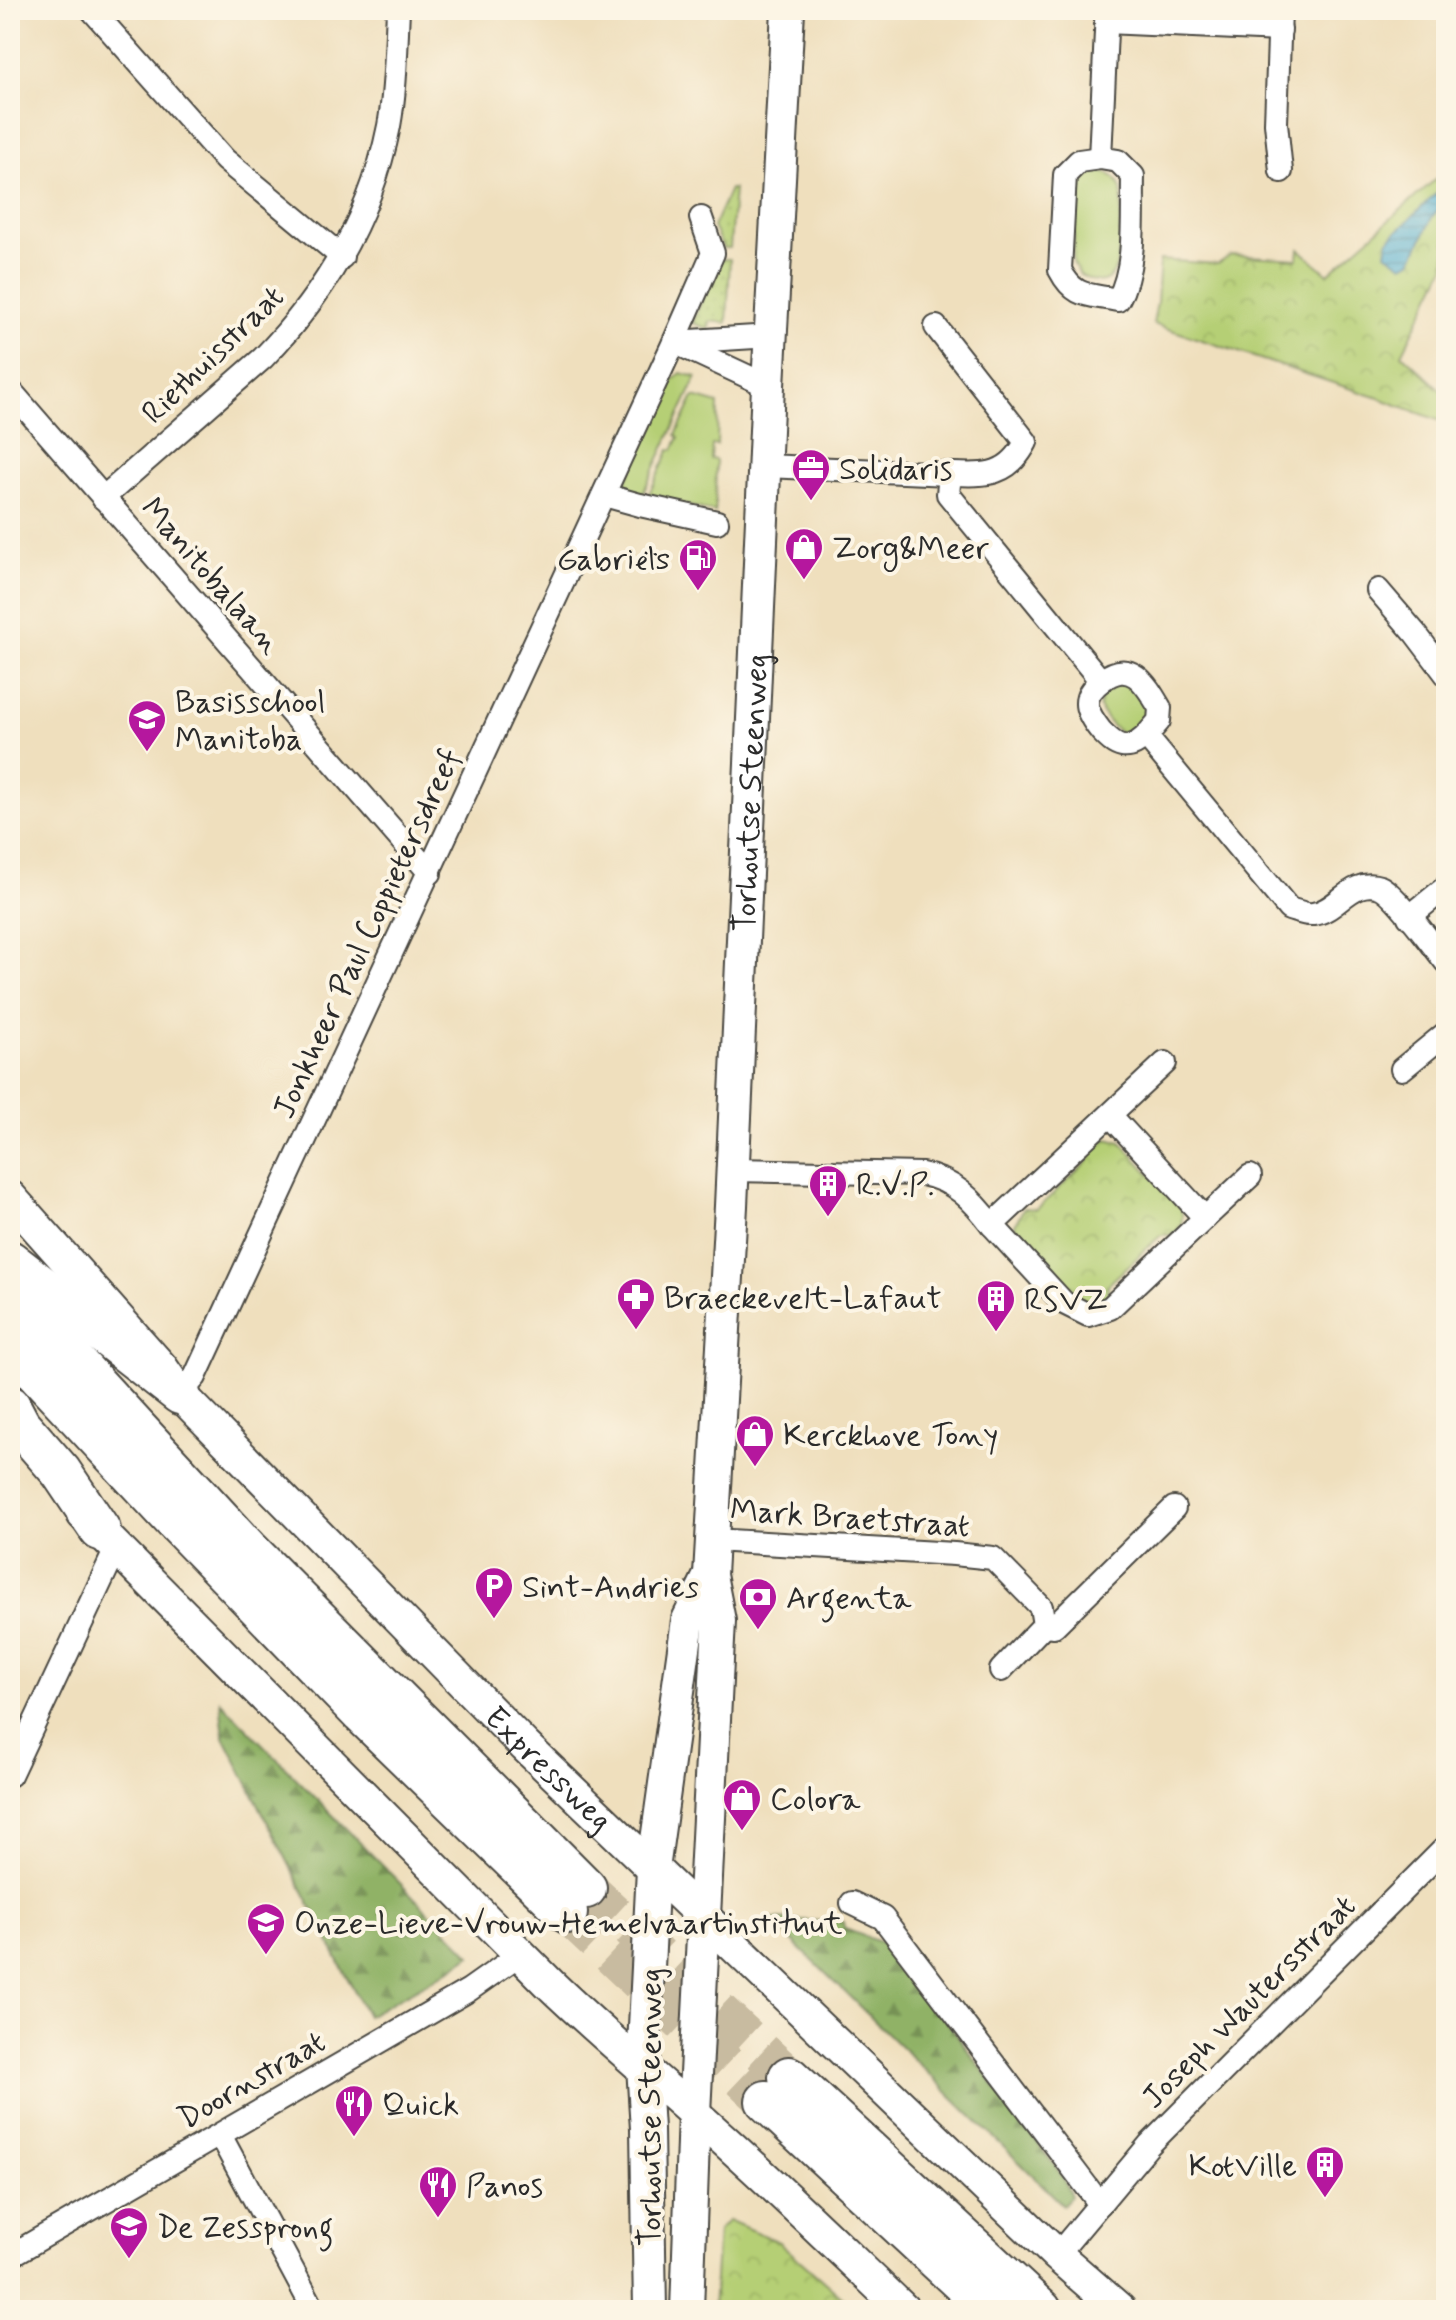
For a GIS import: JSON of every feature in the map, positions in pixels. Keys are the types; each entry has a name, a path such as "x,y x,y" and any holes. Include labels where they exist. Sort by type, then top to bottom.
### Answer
{"highway":[{"path":"10,1261 180,1394"},
{"name":"Expressweg","path":"10,1291 576,1900 362,1714 174,1520 10,1344"},
{"path":"10,1406 20,1425 61,1472 108,1540"},
{"path":"991,2310 778,2089 1041,2310"}],"main road":[{"name":"Torhoutse Steenweg","path":"687,2310 719,1621 710,1575 788,10"},
{"name":"Expressweg","path":"10,1197 162,1368 180,1394 438,1659 705,1919 1057,2255 1120,2310"},
{"path":"10,1438 49,1481 520,1954 611,2042 643,2066 904,2310"},
{"name":"Torhoutse Steenweg","path":"650,2310 643,2066 653,1869 688,1620 710,1575"}],"street":[{"path":"92,10 225,160 342,257"},
{"name":"Riethuisstraat","path":"103,498 270,350 317,296 342,257 372,187 389,125 398,10"},
{"path":"1100,158 1107,16 1280,20 1276,123 1281,171"},
{"path":"1100,158 1118,161 1133,176 1130,267 1126,286 1118,300 1075,292 1060,270 1065,175 1079,161 1100,158"},
{"name":"Jonkheer Paul Coppietersdreef","path":"180,1394 195,1377 674,342 713,253 701,218"},
{"path":"765,466 985,475 1002,470 1019,455 1026,442 936,327"},
{"path":"674,342 771,336"},
{"path":"674,342 768,386"},
{"name":"Manitobalaan","path":"10,390 430,873"},
{"path":"950,474 948,494 1101,681"},
{"path":"604,495 717,522"},
{"path":"1378,590 1442,663"},
{"path":"1125,671 1138,677 1160,708 1159,721 1146,736 1131,746 1121,746 1108,739 1087,712 1087,699 1092,688 1112,672 1125,671"},
{"path":"1146,736 1289,909 1310,914 1326,910 1352,890 1366,885 1382,887 1446,962"},
{"path":"1409,917 1446,887"},
{"path":"1402,1069 1446,1033"},
{"path":"992,1225 1165,1063"},
{"path":"1110,1115 1205,1218"},
{"path":"732,1170 922,1174 938,1177 956,1186 976,1203 992,1225 1064,1303 1088,1315 1110,1308 1250,1176"},
{"path":"1001,1670 1044,1625 1054,1626 1174,1508"},
{"path":"10,1775 108,1540"},
{"name":"Mark Braetstraat","path":"712,1540 993,1558 1041,1607 1044,1625"},
{"name":"Joseph Wautersstraat","path":"1057,2255 1149,2145 1446,1847"},
{"path":"852,1903 883,1918 1100,2204"},
{"name":"Doornstraat","path":"10,2256 469,1990 520,1954"},
{"path":"220,2135 314,2310"}],"green space":[{"path":"1446,170 1446,265 1402,354 1446,395 1446,423 1153,324 1160,260 1218,264 1231,255 1298,259 1299,249 1328,274"},
{"path":"1102,172 1115,178 1121,191 1119,246 1111,276 1104,281 1094,281 1080,275 1073,262 1076,191 1079,181 1086,175"},
{"path":"730,189 734,189 730,248 723,248 713,227"},
{"path":"718,259 730,259 727,323 710,321 709,329 693,323"},
{"path":"681,373 697,377 642,495 629,492 625,483 673,380"},
{"path":"694,397 718,404 717,445 712,445 711,459 716,460 715,512 648,496 670,449 673,450 679,437 676,435"},
{"path":"1121,682 1135,691 1148,715 1139,727 1128,734 1115,728 1099,707 1101,696"},
{"path":"1446,902 1446,942 1439,932 1436,917"},
{"path":"1107,1139 1121,1142 1181,1208 1182,1220 1174,1235 1161,1235 1108,1285 1108,1297 1093,1305 1078,1302 1017,1238 1015,1224 1024,1208 1037,1209 1089,1160 1089,1147"},
{"path":"220,1701 471,1955 367,2016 224,1737"},
{"path":"770,1919 844,1922 845,1929 888,1945 1063,2177 1071,2196 1063,2205"},
{"path":"728,2220 779,2242 856,2310 713,2310 718,2231"}],"water":[{"path":"1446,184 1446,200 1432,217 1412,261 1403,265 1386,253 1388,240"}],"tunnel":[{"path":"586,1888 789,2077"},
{"path":"567,1913 766,2101"}],"place":[{"name":"Solidaris","path":"811,502"},
{"name":"Zorg&Meer","path":"804,581"},
{"name":"Gabriëls","path":"698,592"},
{"name":"Basisschool Manitoba","path":"147,753"},
{"name":"R.V.P.","path":"828,1218"},
{"name":"Braeckevelt-Lafaut","path":"636,1331"},
{"name":"RSVZ","path":"996,1333"},
{"name":"Kerckhove Tony","path":"755,1468"},
{"name":"Sint-Andries","path":"494,1620"},
{"name":"Argenta","path":"758,1631"},
{"name":"Colora","path":"742,1832"},
{"name":"Onze-Lieve-Vrouw-Hemelvaartinstituut","path":"266,1956"},
{"name":"Quick","path":"354,2138"},
{"name":"KotVille","path":"1325,2199"},
{"name":"Panos","path":"438,2219"},
{"name":"De Zessprong","path":"129,2260"}]}
